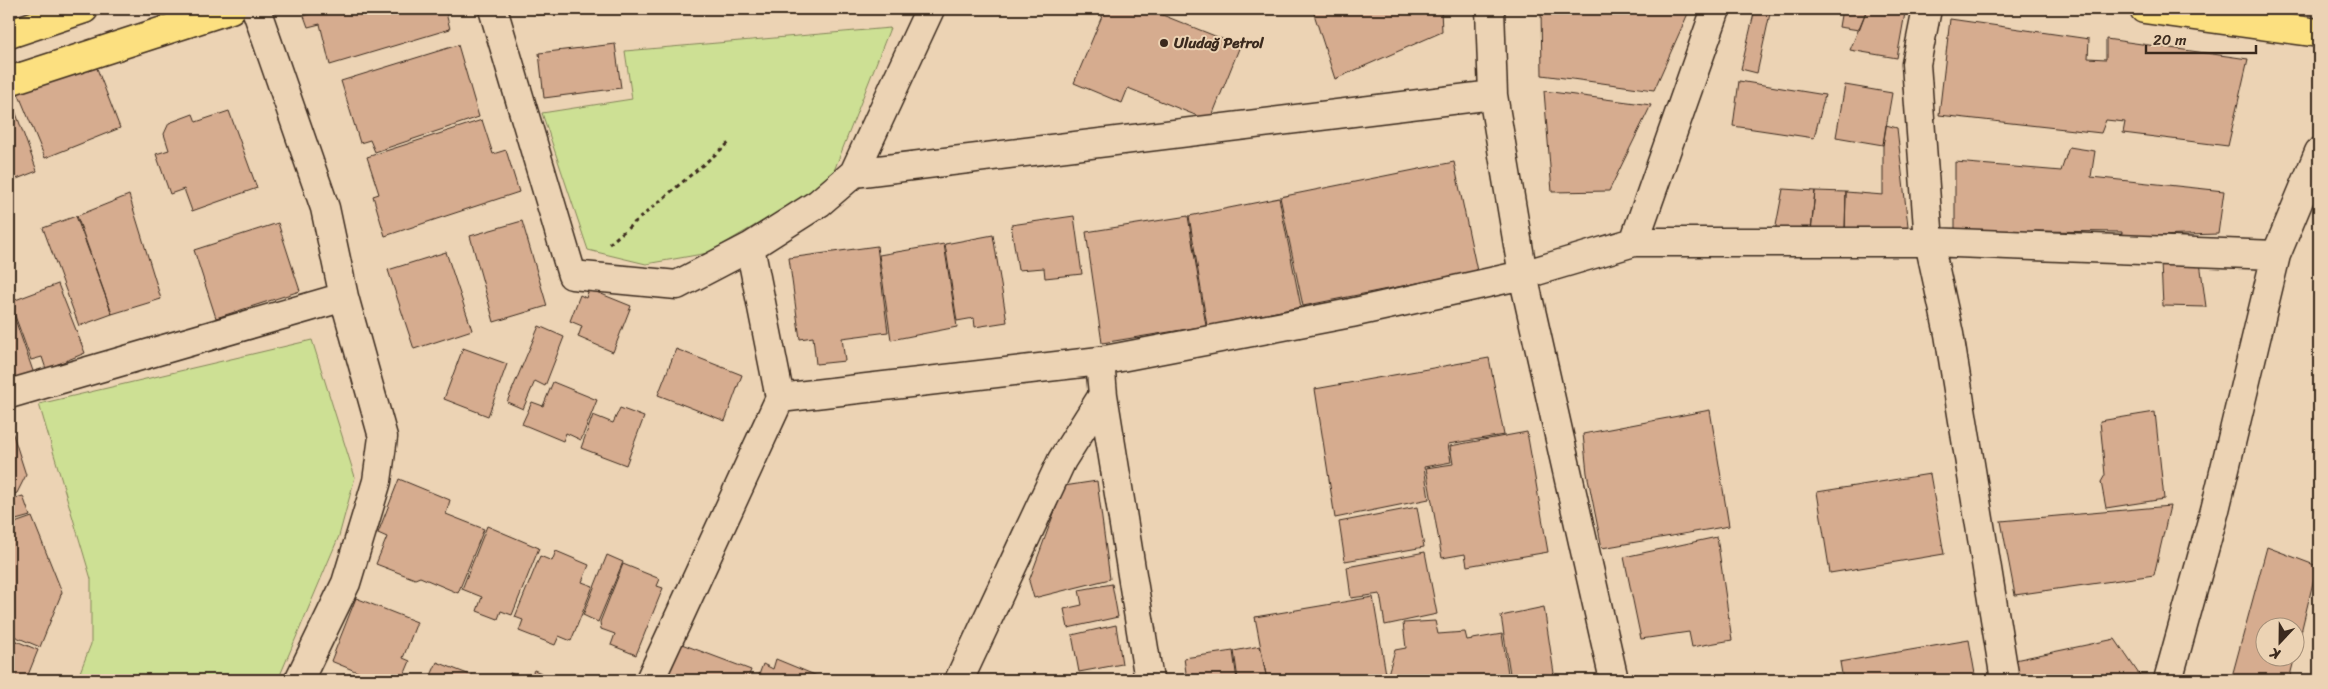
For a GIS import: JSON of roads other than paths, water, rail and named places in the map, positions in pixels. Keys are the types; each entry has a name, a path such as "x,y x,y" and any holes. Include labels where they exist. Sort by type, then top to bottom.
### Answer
{"main road":[{"path":"9,34 84,9"},
{"path":"9,81 231,9"},
{"path":"2144,9 2319,33"}],"street":[{"path":"256,9 325,208 344,297 383,437 377,481 346,583 299,680"},
{"path":"493,9 572,275 677,285 750,248 819,203 854,173 930,9"},
{"path":"1490,9 1493,95 1523,276 1614,680"},
{"path":"1634,242 1716,9"},
{"path":"1927,9 1916,64 1929,242 1949,334 2005,680"},
{"path":"854,173 1493,95"},
{"path":"2168,680 2215,510 2276,255 2319,152"},
{"path":"780,398 1100,361 1352,313 1523,276 1634,242 1929,242 2276,255"},
{"path":"650,680 780,398 750,248"},
{"path":"9,394 344,297"},
{"path":"1100,361 1149,680"},
{"path":"959,680 1062,460 1104,395"}],"place":[{"name":"Uludağ Petrol","path":"1164,43"}]}
